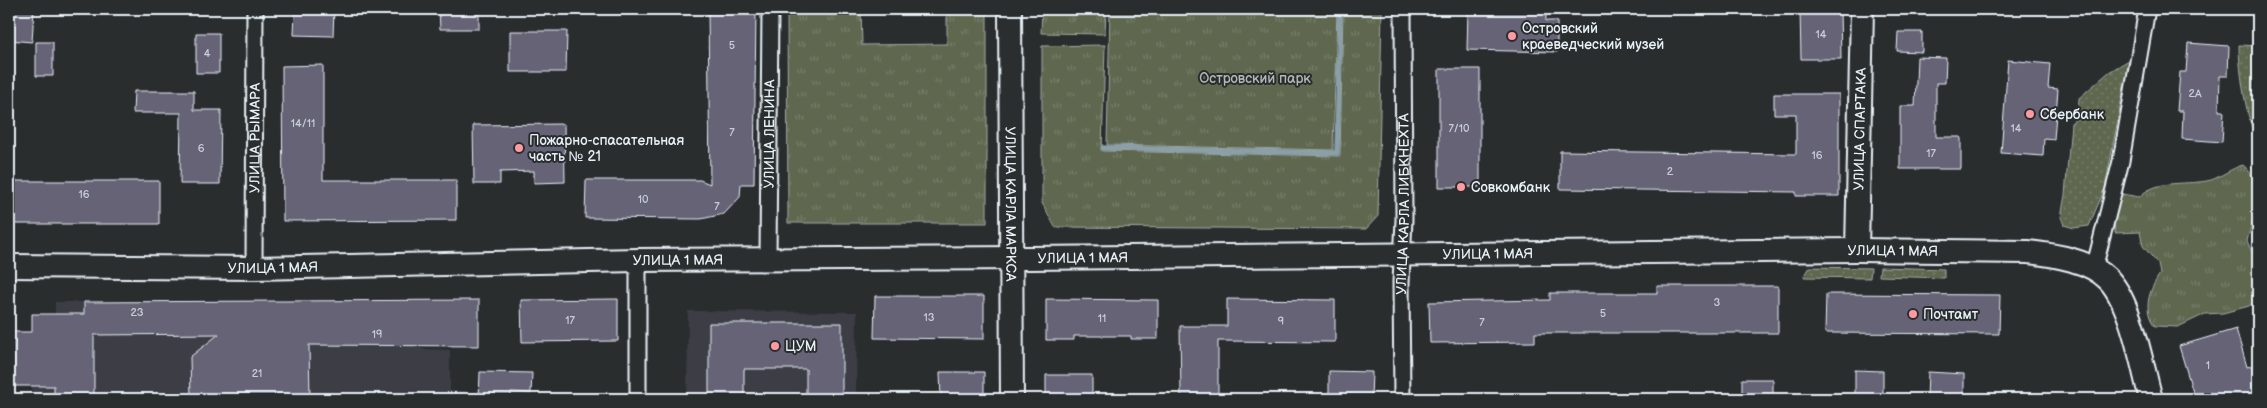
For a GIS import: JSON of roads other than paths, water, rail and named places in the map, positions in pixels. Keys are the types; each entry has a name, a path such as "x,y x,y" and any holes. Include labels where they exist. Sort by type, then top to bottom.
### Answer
{"street":[{"name":"УЛИЦА РЫМАРА","path":"254,268 255,9"},
{"name":"УЛИЦА ЛЕНИНА","path":"768,259 770,9"},
{"name":"УЛИЦА КАРЛА МАРКСА","path":"1010,9 1012,399"},
{"name":"УЛИЦА КАРЛА ЛИБКНЕХТА","path":"1402,399 1401,282 1404,220 1403,9"},
{"name":"УЛИЦА СПАРТАКА","path":"1857,250 1862,9"},
{"path":"2147,9 2121,161 2094,269 2109,280 2119,294 2127,312 2151,399"},
{"name":"УЛИЦА 1 МАЯ","path":"9,266 254,268 638,260 1857,250 2028,252 2051,254 2094,269"},
{"path":"638,260 638,399"}],"waterway":[{"path":"1103,148 1337,153 1340,9"}],"place":[{"name":"Островский краеведческий музей","path":"1512,36"},
{"name":"Сбербанк","path":"2030,114"},
{"name":"Пожарно-спасательная часть № 21","path":"519,148"},
{"name":"Совкомбанк","path":"1461,187"},
{"name":"Почтамт","path":"1913,314"},
{"name":"ЦУМ","path":"775,346"}],"park label":[{"name":"Островский парк","path":"1255,78"}]}
